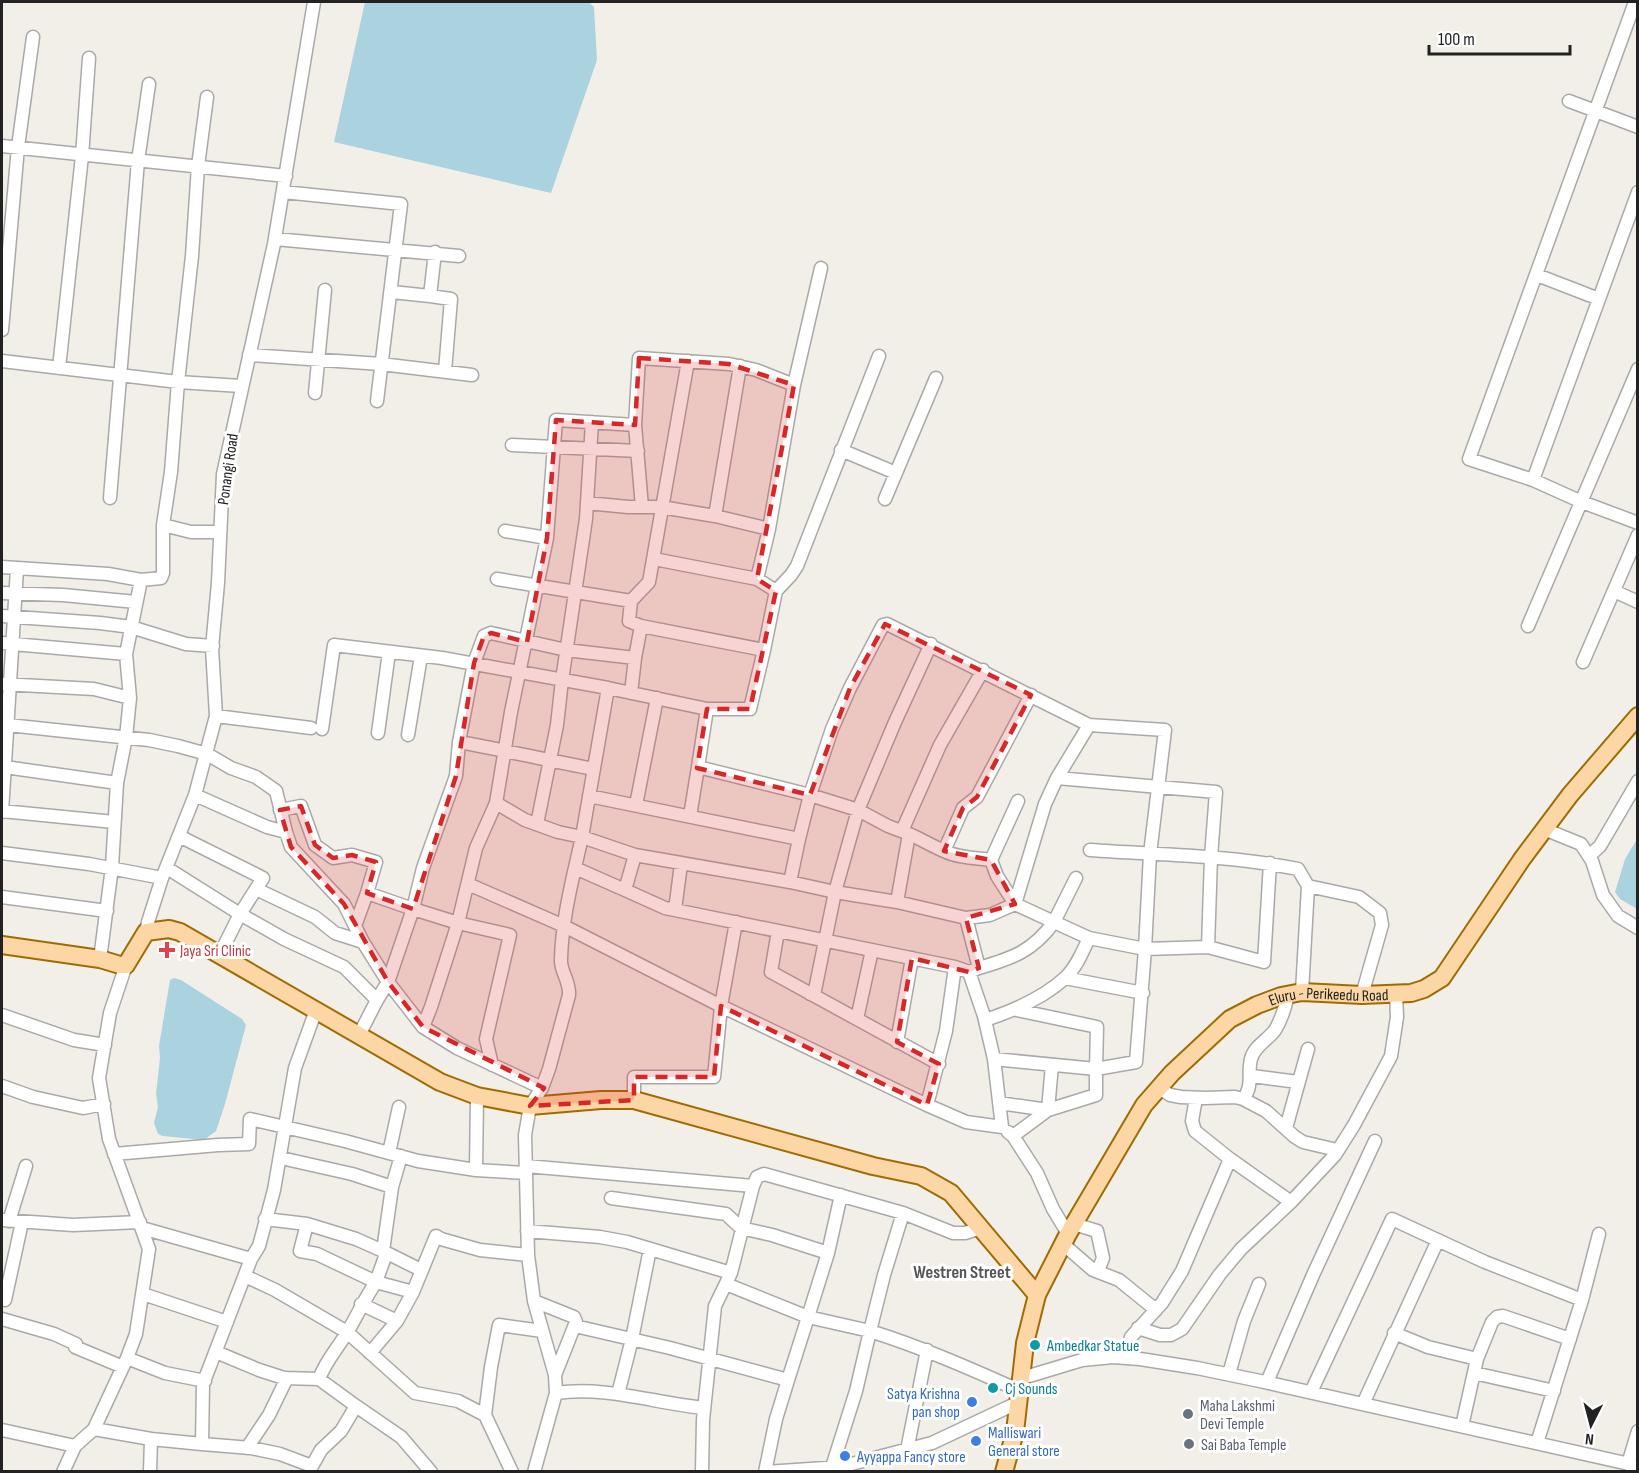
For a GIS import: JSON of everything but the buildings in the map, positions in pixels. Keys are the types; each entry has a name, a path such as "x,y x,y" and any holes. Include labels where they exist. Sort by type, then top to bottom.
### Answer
{"main road":[{"name":"Eluru - Perikeedu Road","path":"1004,1472 1015,1432 1024,1343 1037,1295 1068,1234 1144,1105 1204,1041 1230,1019 1257,1005 1295,994 1411,993 1424,989 1442,978 1544,829 1638,716"},
{"path":"2,945 126,965 147,932 169,929 180,932 220,954 440,1082 477,1096 530,1106 601,1100 634,1100 873,1166 921,1176 951,1193 1037,1295"}],"street":[{"name":"Ponangi Road","path":"147,932 148,922 165,873 195,795 216,716 213,646 223,474 275,239 314,2"},
{"path":"1635,2 1597,112 1469,459 1533,480 1638,523"},
{"path":"2,330 18,147 33,37"},
{"path":"60,368 82,156 89,58"},
{"path":"110,498 138,161 148,84"},
{"path":"2,567 108,574 141,580 161,578 163,573 163,525 171,472 192,256 198,166 207,97"},
{"path":"1569,101 1638,127"},
{"path":"2,146 285,176"},
{"path":"283,192 401,204 377,401"},
{"path":"1533,480 1638,192"},
{"path":"275,239 459,256"},
{"path":"430,296 435,252"},
{"path":"758,579 795,385 821,268"},
{"path":"1537,275 1599,299"},
{"path":"315,393 325,290"},
{"path":"392,292 451,299 445,372"},
{"path":"249,355 381,364 472,375"},
{"path":"216,716 316,728 334,645 474,663 707,709 750,710 776,591 797,566 879,356"},
{"path":"642,507 635,425 639,358 740,366 795,385"},
{"path":"2,361 178,382 241,386"},
{"path":"688,361 649,582 631,601 629,621 641,626 764,650"},
{"path":"715,516 740,366"},
{"path":"1528,626 1638,369"},
{"path":"885,499 936,378"},
{"path":"423,1027 458,923 476,848 496,803 547,538 556,420 635,425"},
{"path":"537,824 551,762 575,593 587,503 592,422"},
{"path":"512,445 638,451"},
{"path":"841,450 896,473"},
{"path":"587,503 661,507 715,516 769,529"},
{"path":"163,525 191,532 220,532"},
{"path":"505,531 547,538"},
{"path":"1583,662 1638,535"},
{"path":"654,559 758,579 776,591"},
{"path":"17,569 8,593 6,684 8,725 2,811 114,822"},
{"path":"496,579 631,601"},
{"path":"100,959 112,867 117,783 126,737 130,698 126,654 141,580"},
{"path":"1614,591 1638,602"},
{"path":"8,593 63,595 136,602"},
{"path":"8,616 131,627 186,644 213,646"},
{"path":"790,882 810,795 832,729 882,625 887,624 930,644 1089,725 1165,730 1150,854 1143,993 1136,1062 1096,1069 994,1059"},
{"path":"631,693 641,626"},
{"path":"359,1035 388,982 413,909 423,868 456,776 459,742 474,663 484,636 487,634 566,650 635,658"},
{"path":"7,643 126,654"},
{"path":"810,994 813,995 835,892 858,810 894,722 930,644"},
{"path":"378,733 389,652"},
{"path":"408,735 422,656"},
{"path":"897,902 905,833 940,745 983,670"},
{"path":"6,684 94,689 130,698"},
{"path":"534,1472 555,1393 555,1375 534,1301 528,1255 525,1135 530,1106 542,1088 561,1030 569,995 568,979 560,962 564,926 608,688"},
{"path":"944,851 963,808 977,797 1031,695"},
{"path":"636,805 657,698"},
{"path":"690,816 707,709"},
{"path":"8,725 126,737 178,746 207,754 231,768 256,777 276,791 291,847 344,904 363,942 388,982 423,1027 457,1048 542,1088"},
{"path":"1015,904 1037,826 1057,778 1089,725"},
{"path":"459,742 594,770"},
{"path":"4,767 117,783"},
{"path":"698,767 810,795 858,810 944,851 959,856 991,860"},
{"path":"1057,778 1216,792 1208,947"},
{"path":"1589,856 1600,846 1638,781"},
{"path":"195,795 267,827 286,832"},
{"path":"589,796 799,839"},
{"path":"1018,801 991,860 997,876 1015,904 1089,938 1145,949 1208,947 1264,962 1270,863"},
{"path":"496,803 525,820 558,832 582,837 635,855 681,864 897,902 966,918 990,915 1015,904"},
{"path":"280,810 301,806 315,845 333,858 352,855 376,862 355,926"},
{"path":"1544,829 1581,844 1589,856 1603,895 1618,916 1638,928"},
{"path":"179,836 263,878 240,914 220,954"},
{"path":"1090,850 1211,857 1298,868 1308,886 1295,994 1274,1032 1255,1050 1251,1058 1252,1076 1247,1094 1243,1099"},
{"path":"2,853 165,873 284,939 344,966 377,1000"},
{"path":"625,890 635,855"},
{"path":"675,910 681,864"},
{"path":"575,868 665,908 974,970 1004,961 1041,939 1054,922 1076,878"},
{"path":"468,884 564,926 721,1006 927,1105 966,1122 1002,1127 1013,1136 1037,1173 1053,1209 1068,1234 1098,1272 1119,1280 1156,1310"},
{"path":"1308,886 1359,897 1380,913 1382,925 1362,995"},
{"path":"256,889 315,917 335,933 363,942"},
{"path":"367,893 458,923 510,935 486,1039 492,1065"},
{"path":"2,897 107,911"},
{"path":"966,918 974,970 994,1059 1002,1127"},
{"path":"634,1100 634,1077 714,1077 721,1006 736,922"},
{"path":"778,931 771,972 939,1064"},
{"path":"985,1020 1017,1010 1065,978 1078,961 1089,938"},
{"path":"857,1019 872,950"},
{"path":"897,1042 912,958"},
{"path":"63,1472 75,1446 94,1429 136,1334 149,1250 109,1139 99,1078 110,1013 126,965"},
{"path":"927,1105 946,1031 955,967"},
{"path":"1065,978 1143,993"},
{"path":"1138,1328 1160,1335 1171,1335 1182,1329 1240,1249 1291,1202 1337,1150 1354,1125 1390,1056 1397,1017 1396,993"},
{"path":"202,1444 204,1381 251,1259 259,1245 281,1158 295,1068 316,1010"},
{"path":"1013,1136 1048,1110 1096,1095 1097,1027 1017,1010"},
{"path":"2,1015 74,1040 105,1045"},
{"path":"1286,1128 1308,1049"},
{"path":"1048,1110 1052,1065"},
{"path":"1252,1076 1298,1083"},
{"path":"2,1086 33,1097 83,1108 104,1104"},
{"path":"1159,1089 1170,1095 1243,1099 1266,1111 1303,1142 1337,1150"},
{"path":"476,1170 477,1096"},
{"path":"1196,1098 1192,1121 1195,1131 1291,1202"},
{"path":"999,1102 1048,1110"},
{"path":"319,1379 324,1363 347,1332 361,1304 376,1282 384,1252 399,1107"},
{"path":"114,1154 249,1144 250,1119 395,1155 476,1170 526,1170 753,1186"},
{"path":"1267,1383 1313,1275 1375,1141"},
{"path":"281,1158 352,1174 392,1187"},
{"path":"1125,1358 1131,1337 1156,1310 1182,1271 1230,1159"},
{"path":"26,1166 5,1220 141,1225 251,1259"},
{"path":"702,1472 704,1408 715,1305 728,1279 757,1177 764,1174 841,1195 903,1213 953,1233 965,1233 981,1228"},
{"path":"841,1195 828,1253 776,1419 766,1472 836,1469 932,1443 1018,1391 1082,1360 1113,1357 1229,1374 1633,1465 1638,1431"},
{"path":"611,1198 726,1214 741,1228 772,1235 828,1253"},
{"path":"836,1469 884,1275 903,1213"},
{"path":"1311,1392 1392,1219 1543,1287 1582,1300"},
{"path":"265,1220 307,1224 356,1239 422,1270"},
{"path":"3,1304 22,1222"},
{"path":"307,1224 300,1251 317,1254 376,1282 413,1292"},
{"path":"527,1231 600,1238 627,1242 650,1249 728,1279 808,1317 870,1330 927,1350 972,1368 1018,1391"},
{"path":"1068,1234 1097,1231 1103,1258 1098,1272"},
{"path":"1538,1443 1582,1300 1599,1234"},
{"path":"370,1353 397,1321 413,1292 436,1236 480,1250 528,1255"},
{"path":"1363,1404 1438,1240"},
{"path":"618,1394 632,1339 650,1249"},
{"path":"245,1276 275,1290 347,1332 415,1393 458,1401 484,1415"},
{"path":"1229,1374 1244,1321 1259,1284"},
{"path":"143,1294 227,1322"},
{"path":"534,1301 574,1317 575,1326 555,1375"},
{"path":"361,1304 397,1321"},
{"path":"1462,1426 1477,1359 1492,1322 1497,1317 1503,1316 1570,1339"},
{"path":"2,1319 54,1334 76,1344 75,1347 84,1351 204,1381"},
{"path":"512,1472 484,1415 499,1325 542,1331"},
{"path":"575,1326 788,1380"},
{"path":"1394,1333 1428,1347 1477,1359"},
{"path":"907,1450 927,1350"},
{"path":"216,1352 259,1370 287,1378 319,1379 401,1437 431,1472"},
{"path":"1474,1373 1554,1391"},
{"path":"247,1448 269,1415 287,1378"},
{"path":"555,1393 574,1390 618,1394 704,1408"},
{"path":"94,1429 151,1439 247,1448 280,1454 311,1468 321,1450 340,1431 356,1406"},
{"path":"2,1430 75,1446"},
{"path":"150,1472 151,1439"}],"highlighted area":[{"path":"639,358 729,364 794,385 757,579 776,591 750,709 707,709 697,768 810,795 850,688 885,624 1031,695 977,797 963,808 944,851 991,860 1015,904 966,918 979,968 969,972 912,958 897,1042 939,1064 927,1105 721,1006 714,1077 634,1077 634,1100 530,1106 544,1088 423,1027 388,982 344,904 291,847 280,810 301,806 315,845 333,858 352,855 376,862 367,893 413,909 456,776 474,663 484,636 491,633 527,642 547,538 556,420 635,425"}],"water":[{"path":"365,2 589,2 594,7 597,60 551,193 334,142"},
{"path":"1637,839 1637,909 1620,899 1615,892 1625,859"},
{"path":"174,978 181,980 242,1019 246,1025 216,1131 204,1140 163,1136 158,1134 154,1123 158,1107 156,1094 159,1046 170,980"}],"place":[{"name":"Jaya Sri Clinic","path":"167,950"},
{"name":"Ambedkar Statue","path":"1035,1345"},
{"name":"Cj Sounds","path":"993,1388"},
{"name":"Satya Krishna pan shop","path":"972,1402"},
{"name":"Maha Lakshmi Devi Temple","path":"1188,1414"},
{"name":"Malliswari General store","path":"976,1441"},
{"name":"Sai Baba Temple","path":"1189,1444"},
{"name":"Ayyappa Fancy store","path":"845,1456"}],"district":[{"name":"Westren Street","path":"962,1272"}]}
